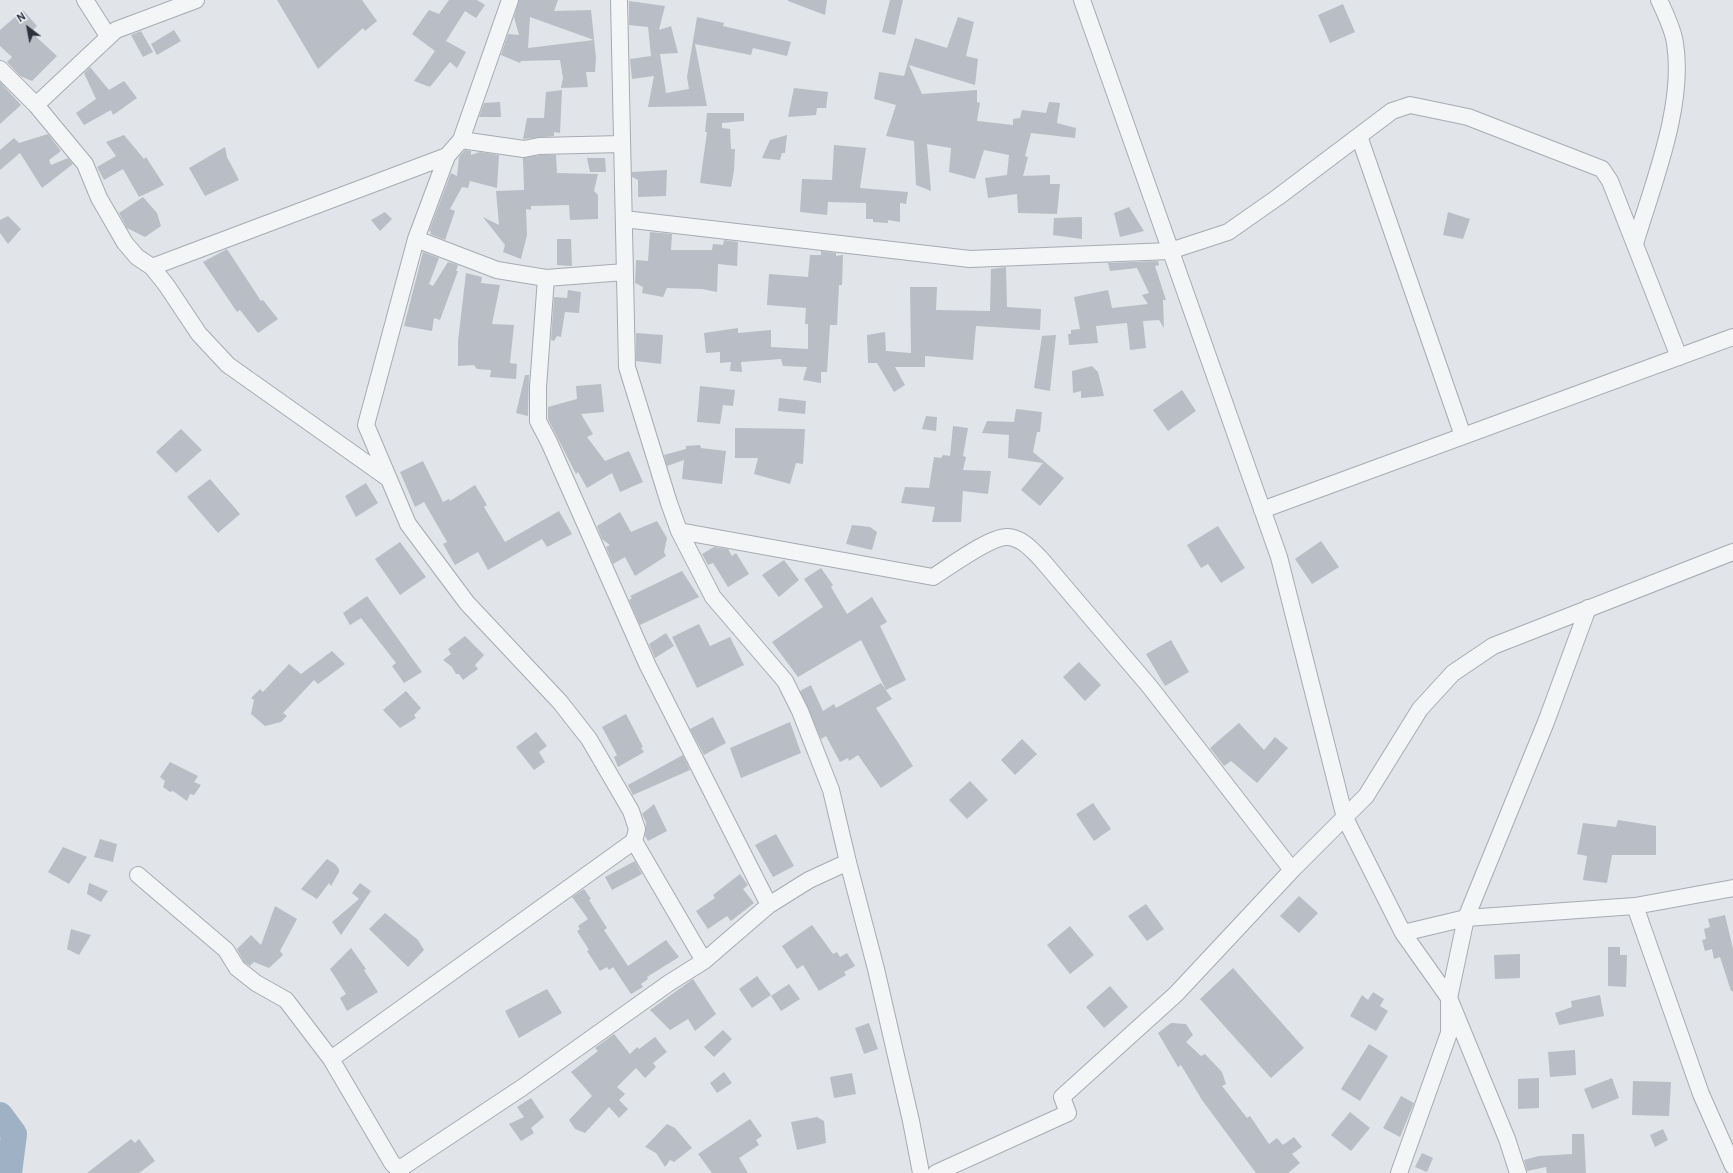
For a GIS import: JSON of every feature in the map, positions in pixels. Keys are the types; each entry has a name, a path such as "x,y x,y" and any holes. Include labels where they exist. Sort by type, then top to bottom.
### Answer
{"street":[{"path":"85,0 108,36"},
{"path":"36,105 116,30 196,0"},
{"path":"331,1059 634,841 637,829 630,811 589,739 560,702 467,603 408,524 366,425 416,239 447,156 461,140 510,0"},
{"path":"619,0 626,367 679,531 713,596 785,681 800,711 831,790 912,1121 921,1173"},
{"path":"1082,0 1279,557 1345,818 1403,933 1449,998 1507,1139 1518,1173"},
{"path":"1635,244 1665,143 1677,92 1675,42 1659,0"},
{"path":"0,69 36,105 85,164 98,198 125,243 137,257 152,266 199,334 228,365 389,479"},
{"path":"624,219 970,259 1170,251 1228,232 1278,197 1392,111 1410,105 1468,117 1602,169 1610,181 1679,357"},
{"path":"1359,136 1463,436"},
{"path":"461,140 524,149 622,144"},
{"path":"152,266 447,156"},
{"path":"416,239 497,270 546,278 625,272"},
{"path":"546,278 538,387 538,421 549,442 648,666 769,905"},
{"path":"1262,510 1733,337"},
{"path":"679,531 933,577 996,538 1009,537 1024,542 1041,559 1150,687 1292,870"},
{"path":"936,1173 1068,1113 1062,1097 1176,994 1292,870 1366,796 1420,709 1452,673 1492,646 1733,552"},
{"path":"1399,1173 1449,1033 1449,998 1466,918 1546,722 1588,608"},
{"path":"634,841 704,961"},
{"path":"138,875 226,950 237,968 256,983 286,1000 331,1059 392,1164 397,1168 404,1166 524,1087 669,983 704,961 769,905 809,880 848,862"},
{"path":"1403,933 1466,918 1635,906 1733,888"},
{"path":"1635,906 1700,1094 1733,1166"}],"building":[{"path":"277,0 362,0 377,21 365,31 363,28 318,69"},
{"path":"449,0 477,0 485,5 476,18 465,11 446,41 466,52 457,68 450,62 430,87 414,81 435,51 412,34 429,10 439,14"},
{"path":"519,0 558,0 554,11 591,10 596,58 595,72 586,72 588,87 561,88 563,78 560,60 521,61 520,63 501,55 508,34 519,35 514,17","holes":["530,17 594,40 528,48"]},
{"path":"827,0 825,15 788,1"},
{"path":"890,0 903,0 895,35 882,32"},
{"path":"629,1 665,6 659,30 671,26 678,53 660,54 666,93 689,89 687,77 697,17 724,23 723,26 791,42 787,56 753,48 751,55 695,44 707,106 648,107 654,76 632,79 630,59 651,56 648,27 629,25"},
{"path":"1343,4 1355,32 1330,43 1318,15"},
{"path":"23,10 37,26 31,32 57,56 32,81 20,76 7,62 12,57 0,46 0,30"},
{"path":"958,17 974,22 966,56 978,59 975,85 909,65 922,94 977,90 977,102 980,103 977,121 1013,125 1013,119 1020,118 1022,110 1046,113 1049,102 1060,103 1057,123 1076,128 1075,138 1031,133 1025,156 1028,157 1023,176 1050,175 1050,184 1060,184 1057,214 1018,213 1017,194 988,198 985,178 1007,175 1009,155 984,150 975,179 949,172 951,148 927,144 931,191 916,185 914,141 886,136 896,105 874,99 879,72 904,76 915,38 947,48"},
{"path":"174,30 181,41 157,55 151,44"},
{"path":"141,31 153,52 143,57 131,35"},
{"path":"90,67 109,90 124,81 137,98 113,115 111,110 84,125 76,113 96,99 84,73"},
{"path":"0,82 21,105 0,124"},
{"path":"794,88 828,92 826,108 817,108 816,115 788,117"},
{"path":"562,90 560,133 554,132 554,136 523,139 527,118 544,118 546,92"},
{"path":"500,102 501,117 479,117 484,103"},
{"path":"707,113 744,113 744,121 722,123 722,128 730,129 731,149 735,149 734,171 731,187 700,183 707,132 705,132"},
{"path":"48,134 61,151 49,160 51,165 68,158 73,164 42,188 20,153 0,170 0,150 14,138 19,143"},
{"path":"124,135 144,159 146,157 164,185 139,197 123,169 104,180 97,167 116,156 106,142"},
{"path":"787,135 785,153 782,153 780,160 762,158 770,140"},
{"path":"834,145 866,148 860,188 908,192 906,204 900,203 900,222 888,220 888,223 873,222 873,219 866,219 866,203 828,202 827,215 800,212 802,179 832,180"},
{"path":"225,147 227,157 239,180 205,196 189,168"},
{"path":"465,150 471,151 471,155 480,152 499,155 497,188 470,181 468,188 462,187 450,209 455,211 445,240 430,234 431,232 429,231 451,173 457,176 459,157"},
{"path":"540,155 556,155 557,173 598,174 594,191 598,195 598,219 570,220 569,205 531,206 531,210 526,209 527,235 521,259 503,252 505,245 483,217 499,225 496,191 524,190 523,158"},
{"path":"587,158 605,158 606,172 590,172"},
{"path":"667,170 666,196 638,197 638,180 632,177 632,172"},
{"path":"143,197 157,213 161,226 145,237 127,228 119,213"},
{"path":"1129,207 1144,231 1120,237 1114,213"},
{"path":"385,212 392,219 380,231 371,220"},
{"path":"1448,212 1470,219 1463,239 1443,235"},
{"path":"8,216 21,229 8,244 0,233 0,220"},
{"path":"1082,217 1082,239 1053,235 1054,218"},
{"path":"650,232 672,234 671,250 712,250 713,244 723,245 724,240 738,242 737,266 718,264 717,292 702,289 667,288 663,297 642,293 643,287 635,283 636,260 648,261"},
{"path":"557,239 571,239 572,266 557,265"},
{"path":"227,249 261,301 263,300 278,319 258,333 240,310 237,312 203,262"},
{"path":"821,251 836,253 836,256 843,255 842,285 839,285 837,325 830,325 827,372 821,372 821,383 803,380 807,367 783,366 781,359 741,362 742,372 730,371 731,362 720,363 720,352 706,353 704,333 738,328 738,333 771,330 771,347 808,349 808,324 805,324 806,308 767,305 769,274 808,277 810,255 821,255"},
{"path":"423,252 439,258 429,284 433,286 448,262 458,265 456,271 458,271 440,320 434,318 432,331 404,326"},
{"path":"1158,261 1159,265 1155,266 1166,300 1163,300 1164,328 1159,320 1143,321 1146,348 1130,350 1127,323 1096,326 1098,343 1069,345 1068,334 1071,334 1071,330 1080,329 1074,297 1108,290 1112,308 1148,304 1142,295 1149,293 1137,268 1110,271 1108,263"},
{"path":"1006,267 1007,307 1041,309 1040,330 976,326 973,360 925,356 925,367 895,367 905,385 894,392 877,363 868,363 867,335 885,332 886,351 911,353 910,287 937,287 936,310 990,311 991,269"},
{"path":"466,273 482,277 481,283 500,285 492,324 514,325 510,363 517,364 516,379 490,377 491,370 477,369 474,365 458,366 458,341"},
{"path":"568,290 581,292 579,313 565,312 561,337 557,336 554,341 551,340 554,297 567,298"},
{"path":"636,333 663,335 661,364 636,361"},
{"path":"1056,335 1050,391 1034,388 1042,336"},
{"path":"1092,366 1098,372 1104,396 1081,398 1081,391 1073,393 1072,371"},
{"path":"525,375 529,375 528,416 516,413"},
{"path":"601,384 604,412 581,414 593,434 587,437 605,461 629,451 643,482 620,492 612,473 587,488 578,472 576,474 548,419 548,407 577,399 576,386"},
{"path":"700,386 735,390 733,406 723,405 720,424 697,422"},
{"path":"1182,390 1196,411 1168,431 1153,410"},
{"path":"779,398 806,401 805,414 778,411"},
{"path":"1016,409 1042,412 1040,432 1037,432 1033,452 1064,478 1040,506 1021,490 1043,463 1008,458 1009,435 982,433 987,421 1014,422"},
{"path":"926,416 937,417 936,431 922,429"},
{"path":"953,426 968,428 963,456 966,457 963,470 991,471 988,494 963,491 961,522 932,522 935,507 901,503 905,487 929,488 934,457 941,458 943,455 950,456"},
{"path":"735,428 805,429 803,464 796,463 790,484 754,474 758,458 735,458"},
{"path":"181,429 202,450 176,473 156,452"},
{"path":"700,445 701,448 726,451 722,484 682,479 684,460 667,466 664,455 686,449 686,446"},
{"path":"423,461 443,502 449,499 450,501 475,485 487,505 484,507 505,542 559,511 572,534 547,547 542,539 488,570 478,552 455,565 443,544 447,542 424,502 415,507 400,472"},
{"path":"210,479 240,514 218,533 187,497"},
{"path":"366,483 378,503 356,517 345,496"},
{"path":"620,512 631,532 657,521 667,538 664,552 666,556 635,576 625,557 613,564 606,547 610,545 602,539 597,526"},
{"path":"852,525 870,527 877,532 872,550 846,544"},
{"path":"1218,526 1245,568 1221,583 1208,564 1201,568 1187,545"},
{"path":"1321,541 1339,567 1312,584 1295,559"},
{"path":"400,542 426,577 400,595 375,559"},
{"path":"714,547 728,549 732,556 736,553 749,574 728,587 713,563 708,565 702,554"},
{"path":"784,560 799,580 779,597 762,575"},
{"path":"821,568 833,585 831,587 847,614 872,597 887,622 880,626 906,680 886,690 861,640 798,677 772,642 823,607 804,579"},
{"path":"682,571 699,597 640,625 629,600 632,598 630,596"},
{"path":"367,596 422,672 404,683 392,666 396,663 361,618 350,625 343,613"},
{"path":"699,624 710,646 730,637 744,665 697,688 672,637"},
{"path":"666,633 674,646 655,658 649,644"},
{"path":"465,636 484,655 475,665 478,669 463,680 459,674 456,674 452,667 443,660 451,654 448,649"},
{"path":"1171,640 1189,672 1165,686 1146,654"},
{"path":"332,651 345,664 318,684 314,680 283,713 287,716 281,722 265,726 251,714 254,700 251,698 260,689 263,692 289,664 301,674"},
{"path":"1079,662 1101,685 1085,701 1063,677"},
{"path":"881,683 892,699 876,708 913,766 881,788 858,755 849,761 848,758 840,762 826,736 821,739 800,691 811,685 823,711 834,704 836,708"},
{"path":"406,691 421,708 414,715 416,718 400,728 383,710"},
{"path":"626,714 643,747 641,748 644,752 618,767 614,757 617,755 602,727"},
{"path":"713,717 726,743 704,755 690,729"},
{"path":"790,722 801,753 741,778 730,748"},
{"path":"1239,723 1264,750 1275,737 1288,748 1257,783 1231,761 1224,766 1210,748"},
{"path":"536,732 547,746 539,752 545,762 534,770 516,747"},
{"path":"1022,739 1037,754 1015,775 1001,760"},
{"path":"683,755 690,770 633,795 628,785"},
{"path":"170,762 198,776 194,782 201,785 194,795 190,794 187,801 173,791 170,792 163,787 165,781 160,777"},
{"path":"970,781 988,800 967,819 949,800"},
{"path":"1093,803 1111,829 1094,841 1076,814"},
{"path":"654,804 667,831 648,841 645,836 646,822 642,814"},
{"path":"1618,820 1656,826 1656,855 1612,855 1607,883 1583,880 1587,856 1577,854 1583,823 1616,827"},
{"path":"776,834 794,866 773,877 755,845"},
{"path":"100,839 117,844 113,862 94,857"},
{"path":"63,847 87,857 69,884 48,872"},
{"path":"327,859 335,864 339,869 339,872 331,886 329,883 317,899 301,889"},
{"path":"635,861 642,874 612,890 605,877"},
{"path":"740,874 748,885 743,889 754,903 731,921 727,916 708,929 696,911 715,898 713,895"},
{"path":"89,883 108,891 101,902 87,894"},
{"path":"360,883 371,891 341,935 332,922 359,899 352,893"},
{"path":"584,889 591,899 589,900 607,928 604,930 628,966 666,940 679,957 647,977 648,979 641,984 643,987 631,994 613,967 609,970 607,967 600,971 587,951 589,950 577,931 580,929 578,926 588,919 572,897"},
{"path":"1299,896 1318,913 1299,933 1280,916"},
{"path":"1146,904 1164,929 1147,941 1128,916"},
{"path":"275,906 297,919 280,951 283,955 269,968 254,962 250,966 244,962 237,949 251,935 261,945"},
{"path":"385,913 418,940 424,950 408,967 369,929"},
{"path":"1725,915 1733,949 1733,991 1731,991 1720,957 1714,959 1712,949 1705,951 1702,940 1706,939 1704,929 1710,927 1708,919"},
{"path":"812,925 833,954 837,952 840,957 847,953 855,966 844,972 846,975 819,991 803,965 797,969 782,946"},
{"path":"1070,926 1094,955 1070,974 1047,945"},
{"path":"71,929 91,935 79,955 67,949"},
{"path":"1608,947 1620,947 1620,955 1627,955 1626,987 1608,986"},
{"path":"351,948 366,969 364,970 378,992 347,1011 340,998 346,994 330,969"},
{"path":"1520,954 1520,978 1495,979 1494,955"},
{"path":"1233,968 1304,1048 1271,1078 1200,999"},
{"path":"757,976 771,995 752,1008 739,989"},
{"path":"693,979 716,1014 695,1031 688,1019 670,1030 650,1010"},
{"path":"789,984 800,999 781,1011 771,996"},
{"path":"1110,986 1128,1007 1104,1028 1086,1007"},
{"path":"547,989 562,1013 519,1038 505,1011"},
{"path":"1373,992 1384,999 1380,1006 1388,1011 1376,1031 1350,1016 1362,995 1368,1000"},
{"path":"1600,995 1604,1016 1559,1025 1555,1013 1572,1007 1571,1001"},
{"path":"869,1023 878,1049 864,1054 855,1028"},
{"path":"1171,1023 1186,1024 1193,1035 1186,1042 1201,1056 1205,1054 1222,1072 1226,1084 1222,1086 1247,1118 1250,1116 1269,1144 1277,1138 1283,1145 1294,1137 1302,1147 1292,1154 1300,1163 1288,1173 1256,1173 1202,1100 1181,1065 1178,1067 1158,1033"},
{"path":"723,1030 732,1039 714,1057 704,1047"},
{"path":"614,1034 630,1054 637,1047 639,1049 655,1037 667,1052 653,1063 656,1067 645,1078 636,1068 617,1087 625,1094 619,1100 628,1109 619,1118 609,1107 585,1133 575,1129 569,1120 592,1096 571,1072 598,1051 595,1048"},
{"path":"1369,1044 1388,1056 1360,1101 1341,1089"},
{"path":"1575,1050 1576,1075 1550,1077 1548,1052"},
{"path":"724,1072 732,1083 717,1093 710,1083"},
{"path":"852,1073 856,1094 834,1098 830,1077"},
{"path":"1539,1078 1539,1108 1518,1109 1518,1079"},
{"path":"1612,1078 1619,1098 1592,1109 1584,1089"},
{"path":"1633,1081 1671,1082 1669,1116 1632,1115"},
{"path":"1401,1096 1414,1103 1400,1137 1383,1128"},
{"path":"531,1098 544,1117 531,1128 534,1133 521,1141 509,1124 524,1117 517,1107"},
{"path":"1350,1112 1370,1128 1351,1151 1331,1135"},
{"path":"817,1117 824,1121 826,1143 797,1150 791,1122"},
{"path":"750,1119 762,1136 756,1140 759,1145 739,1158 748,1173 712,1173 698,1154"},
{"path":"667,1124 675,1128 692,1148 674,1162 670,1160 665,1167 656,1153 645,1147"},
{"path":"1663,1129 1668,1140 1655,1147 1650,1135"},
{"path":"1572,1134 1584,1134 1586,1173 1547,1173 1546,1167 1527,1171 1524,1160 1539,1156 1572,1154"},
{"path":"131,1139 135,1143 139,1139 155,1161 139,1173 87,1173"},
{"path":"1422,1153 1433,1158 1427,1172 1415,1167"}],"waterway":[{"path":"0,1115 14,1134 9,1173"}]}
